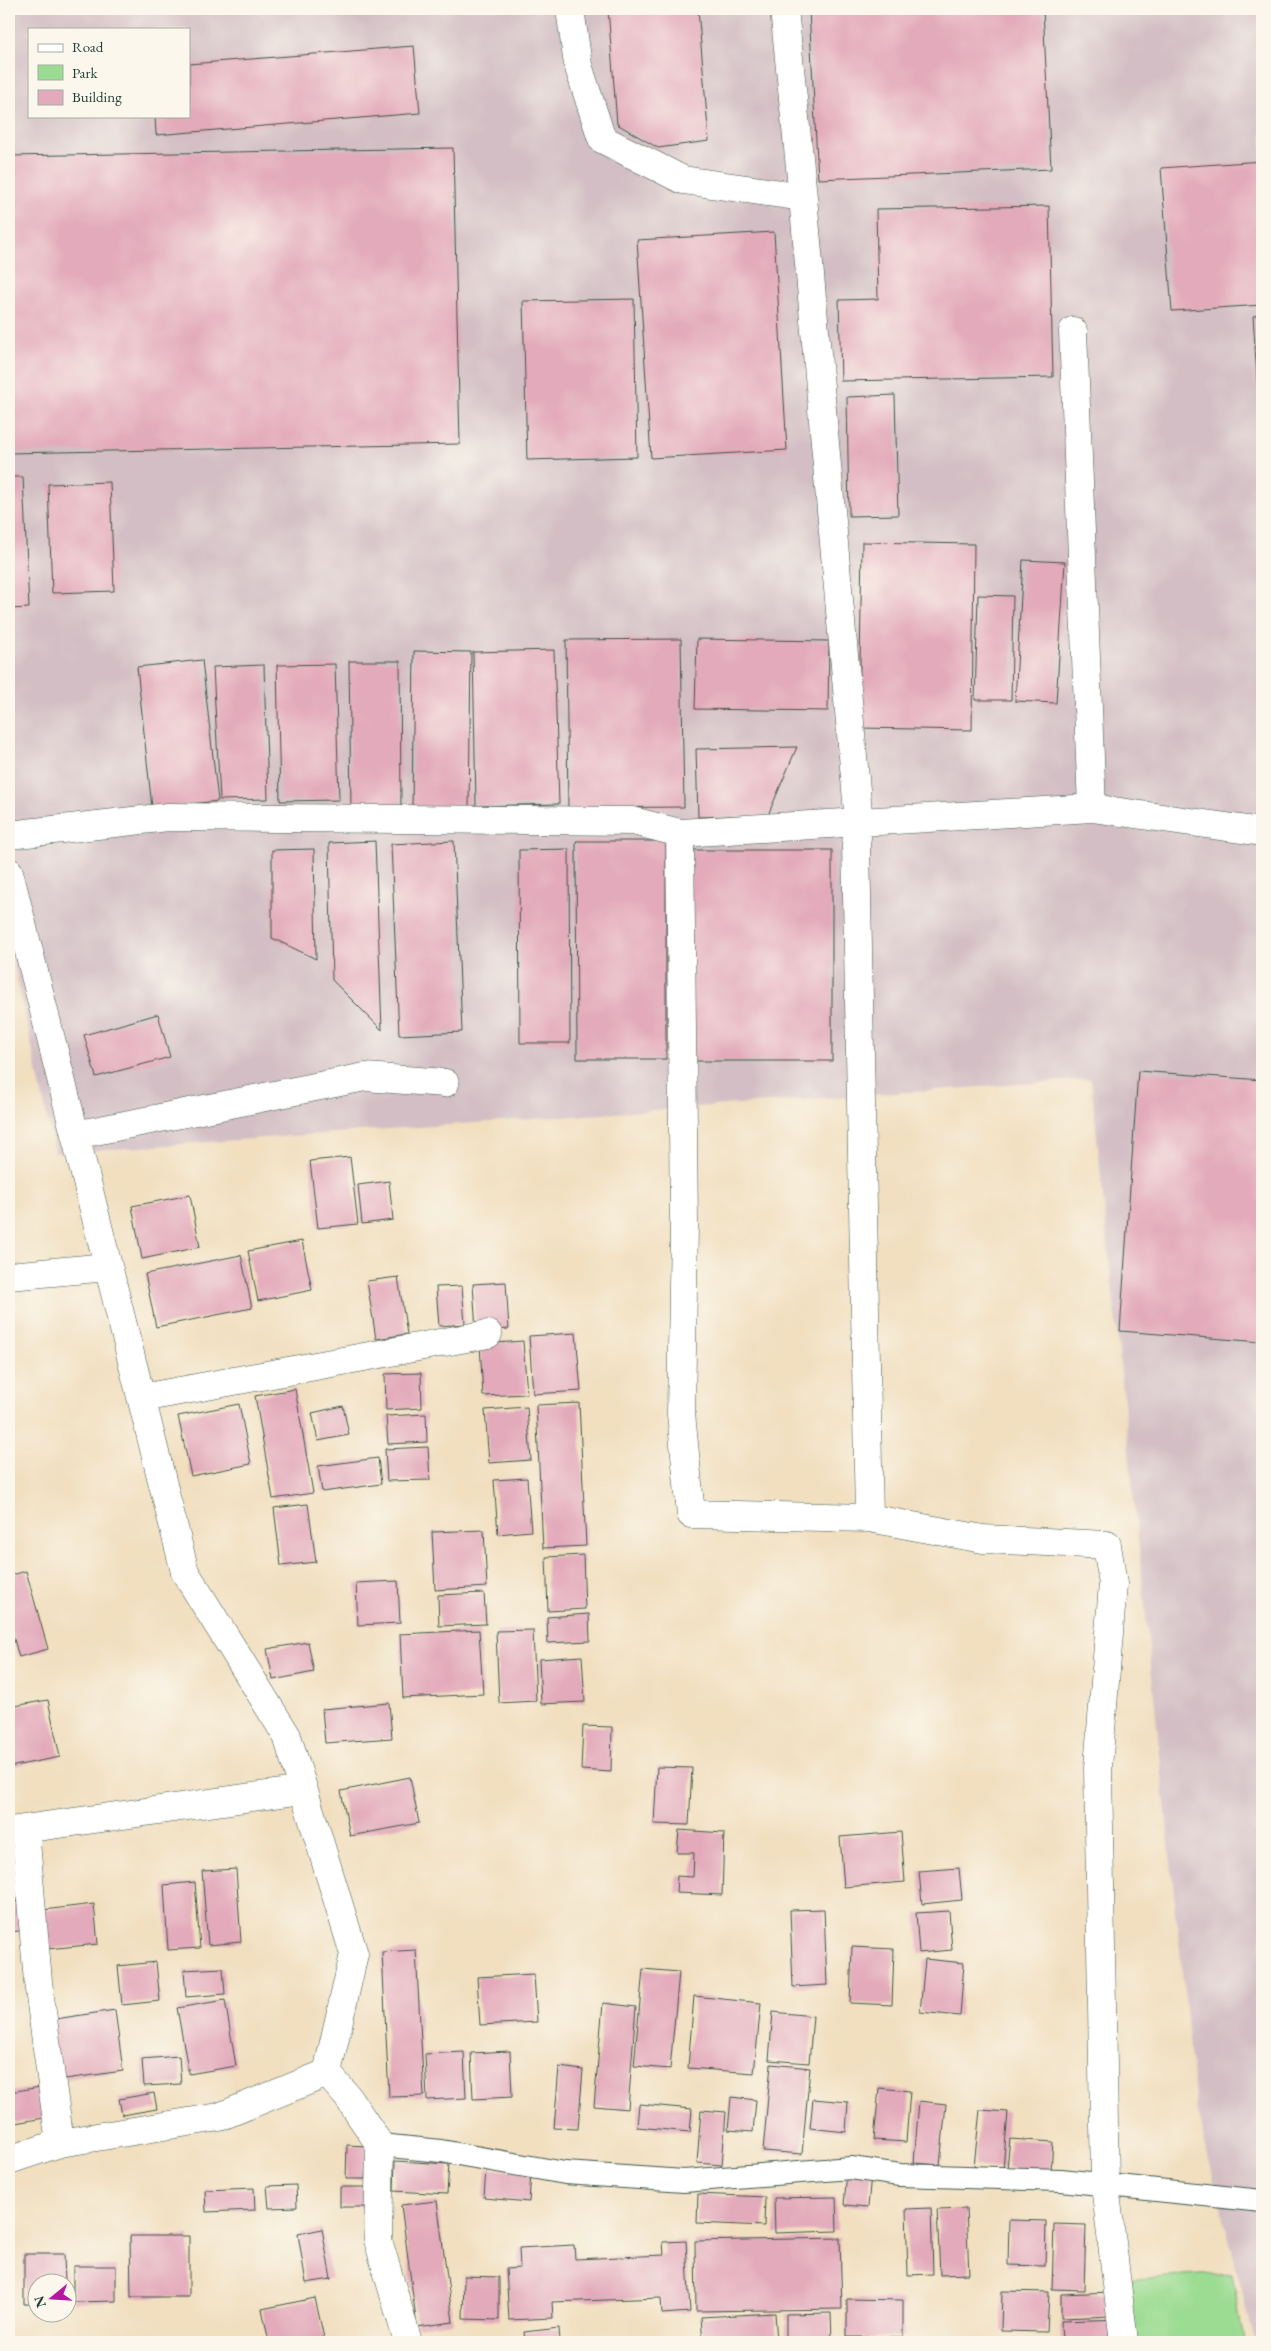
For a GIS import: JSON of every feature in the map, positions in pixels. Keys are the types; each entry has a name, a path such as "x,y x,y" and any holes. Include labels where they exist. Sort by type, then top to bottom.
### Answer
{"street":[{"path":"570,9 578,65 602,139 683,180 803,197"},
{"path":"784,9 803,197 859,823 856,854 869,1518"},
{"path":"1074,331 1092,808"},
{"path":"9,835 168,817 633,821 680,833 1092,808 1262,832"},
{"path":"680,833 684,1225 681,1414 691,1514 869,1518 983,1539 1107,1545 1113,1584 1098,1767 1105,2185 1124,2342"},
{"path":"9,872 185,1572 287,1736 354,1954 327,2073"},
{"path":"75,1135 365,1077 445,1083"},
{"path":"9,1276 108,1267"},
{"path":"142,1398 488,1334"},
{"path":"60,2143 17,1831 303,1790"},
{"path":"9,2160 60,2143 219,2117 327,2073"},
{"path":"327,2073 347,2096 380,2145 378,2240 408,2342"}],"lane":[{"path":"380,2145 441,2151 565,2173 684,2181 851,2168 900,2175 1061,2180 1262,2201"}],"shaded area":[{"path":"9,9 1262,9 1262,2342 1255,2342 1196,2108 1091,1079 55,1153 9,942"}],"green space":[{"path":"1232,2273 1244,2342 1122,2342 1119,2280"}],"building":[{"path":"608,9 698,9 709,141 658,148 617,124"},
{"path":"809,9 1043,9 1051,169 818,179"},
{"path":"414,46 420,113 156,135 155,118 190,118 190,64"},
{"path":"453,148 460,444 9,453 9,156"},
{"path":"1262,161 1262,305 1172,311 1161,168"},
{"path":"1049,206 1053,377 841,381 839,300 878,299 876,209"},
{"path":"774,232 787,450 651,458 637,240"},
{"path":"634,299 637,457 527,460 523,301"},
{"path":"1262,315 1262,424 1260,424 1253,316"},
{"path":"895,395 898,515 849,516 847,397"},
{"path":"9,477 23,477 29,608 9,609"},
{"path":"110,482 114,591 52,593 48,484"},
{"path":"862,542 974,544 972,730 859,728"},
{"path":"1023,560 1065,562 1056,703 1015,701"},
{"path":"978,595 1013,596 1011,700 975,700"},
{"path":"681,639 684,807 568,808 566,640"},
{"path":"697,639 829,641 828,711 695,709"},
{"path":"554,650 559,804 476,806 473,652"},
{"path":"414,651 471,652 469,810 412,809"},
{"path":"202,660 218,801 152,808 137,667"},
{"path":"349,661 400,661 401,807 351,807"},
{"path":"335,664 339,800 280,801 277,665"},
{"path":"264,665 268,799 220,800 213,667"},
{"path":"797,747 768,815 698,817 696,749"},
{"path":"375,841 382,1030 332,980 329,843"},
{"path":"454,841 462,1032 399,1035 391,844"},
{"path":"576,841 666,841 666,1059 577,1059"},
{"path":"314,849 316,959 272,938 272,850"},
{"path":"569,849 570,1043 520,1043 519,850"},
{"path":"684,850 832,850 832,1061 685,1061"},
{"path":"158,1014 170,1057 96,1077 84,1035"},
{"path":"1138,1071 1262,1080 1262,1342 1120,1331"},
{"path":"350,1157 358,1224 318,1228 310,1161"},
{"path":"389,1181 393,1220 362,1224 358,1185"},
{"path":"190,1195 200,1247 142,1259 132,1206"},
{"path":"302,1241 312,1290 258,1301 248,1251"},
{"path":"241,1255 252,1308 156,1327 145,1274"},
{"path":"398,1277 407,1334 376,1339 367,1281"},
{"path":"506,1282 509,1329 476,1331 473,1284"},
{"path":"462,1286 465,1324 439,1326 436,1287"},
{"path":"576,1333 581,1391 533,1394 529,1336"},
{"path":"523,1341 527,1394 483,1396 480,1344"},
{"path":"421,1373 422,1408 386,1410 385,1374"},
{"path":"295,1389 313,1493 273,1499 255,1396"},
{"path":"579,1403 586,1546 543,1548 536,1405"},
{"path":"239,1404 251,1464 191,1476 178,1416"},
{"path":"343,1406 349,1435 318,1441 312,1413"},
{"path":"527,1407 531,1460 489,1463 485,1410"},
{"path":"426,1414 427,1442 388,1444 386,1416"},
{"path":"428,1447 430,1480 387,1481 385,1449"},
{"path":"378,1458 381,1484 322,1492 318,1466"},
{"path":"527,1478 531,1531 498,1534 494,1480"},
{"path":"308,1504 316,1562 281,1566 274,1508"},
{"path":"484,1530 487,1587 435,1590 432,1532"},
{"path":"583,1555 585,1609 548,1611 546,1557"},
{"path":"26,1571 48,1649 19,1657 9,1622 9,1576"},
{"path":"398,1581 400,1623 358,1625 356,1583"},
{"path":"484,1593 486,1624 439,1626 438,1595"},
{"path":"589,1614 590,1641 548,1643 547,1617"},
{"path":"479,1630 483,1694 403,1698 400,1634"},
{"path":"533,1630 536,1701 499,1703 496,1631"},
{"path":"308,1642 314,1672 273,1680 267,1649"},
{"path":"582,1656 585,1702 541,1704 539,1659"},
{"path":"48,1700 60,1757 9,1767 9,1707"},
{"path":"389,1703 392,1738 325,1743 322,1709"},
{"path":"583,1726 612,1727 611,1772 581,1770"},
{"path":"657,1767 692,1768 689,1825 654,1824"},
{"path":"410,1777 419,1823 350,1836 341,1791"},
{"path":"679,1830 724,1833 722,1895 676,1893 677,1876 693,1877 694,1853 677,1853"},
{"path":"901,1832 905,1882 844,1887 840,1837"},
{"path":"959,1868 962,1900 922,1904 919,1871"},
{"path":"236,1869 241,1942 208,1945 202,1871"},
{"path":"195,1882 200,1948 168,1950 164,1885"},
{"path":"26,1901 29,1930 9,1932 9,1902"},
{"path":"94,1904 98,1944 47,1949 43,1910"},
{"path":"824,1909 827,1985 793,1987 790,1910"},
{"path":"949,1911 952,1950 919,1953 916,1913"},
{"path":"852,1947 894,1949 892,2005 850,2003"},
{"path":"416,1950 424,2096 389,2097 382,1952"},
{"path":"925,1959 964,1963 960,2016 920,2012"},
{"path":"156,1962 160,2001 122,2005 118,1966"},
{"path":"223,1968 225,1994 186,1997 184,1970"},
{"path":"643,1969 679,1972 670,2069 634,2066"},
{"path":"534,1974 537,2022 480,2025 477,1977"},
{"path":"694,1996 761,2003 754,2073 688,2068"},
{"path":"225,2000 236,2066 189,2074 177,2008"},
{"path":"603,2003 636,2007 628,2109 594,2106"},
{"path":"115,2010 123,2071 58,2080 49,2020"},
{"path":"773,2012 813,2016 809,2063 769,2060"},
{"path":"510,2051 512,2097 473,2099 471,2053"},
{"path":"464,2052 466,2098 427,2100 425,2054"},
{"path":"179,2056 181,2084 144,2086 142,2059"},
{"path":"771,2064 810,2068 802,2154 763,2151"},
{"path":"559,2067 583,2070 578,2129 554,2128"},
{"path":"46,2086 50,2117 15,2123 10,2092"},
{"path":"879,2088 910,2091 906,2142 874,2140"},
{"path":"154,2093 157,2109 122,2115 119,2099"},
{"path":"731,2097 756,2100 753,2132 728,2130"},
{"path":"813,2099 848,2102 846,2132 810,2128"},
{"path":"919,2101 946,2104 940,2165 914,2163"},
{"path":"639,2104 692,2109 690,2132 637,2127"},
{"path":"701,2110 726,2112 722,2165 697,2163"},
{"path":"980,2110 1008,2112 1003,2169 974,2166"},
{"path":"1010,2139 1053,2142 1051,2171 1007,2168"},
{"path":"347,2145 367,2146 365,2179 346,2179"},
{"path":"395,2161 449,2164 447,2194 394,2191"},
{"path":"486,2169 531,2172 529,2202 484,2198"},
{"path":"847,2171 871,2174 868,2207 844,2205"},
{"path":"296,2185 297,2207 269,2208 267,2186"},
{"path":"340,2187 366,2187 366,2207 340,2207"},
{"path":"254,2188 255,2210 206,2212 205,2190"},
{"path":"698,2194 765,2197 764,2226 697,2223"},
{"path":"836,2197 837,2231 775,2233 774,2198"},
{"path":"437,2201 453,2322 417,2327 401,2205"},
{"path":"931,2208 933,2274 908,2275 906,2209"},
{"path":"966,2209 969,2274 940,2275 937,2210"},
{"path":"1009,2220 1046,2221 1045,2266 1008,2265"},
{"path":"1054,2224 1086,2225 1084,2290 1052,2289"},
{"path":"322,2229 331,2279 306,2283 298,2234"},
{"path":"130,2236 189,2236 189,2297 131,2297"},
{"path":"840,2238 842,2309 696,2311 695,2241"},
{"path":"686,2241 690,2312 662,2314 661,2298 552,2302 553,2318 509,2320 506,2269 520,2268 519,2248 574,2245 575,2259 664,2255 663,2242"},
{"path":"24,2254 64,2254 65,2274 28,2274 28,2304 24,2304"},
{"path":"73,2266 116,2266 116,2301 78,2302 78,2274 73,2274"},
{"path":"464,2276 499,2277 499,2320 463,2319"},
{"path":"1002,2291 1049,2292 1047,2332 1001,2331"},
{"path":"1112,2292 1113,2316 1061,2318 1061,2294"},
{"path":"315,2298 325,2342 269,2342 262,2309"},
{"path":"847,2299 903,2300 903,2337 847,2337"},
{"path":"775,2313 777,2342 703,2342 701,2317"},
{"path":"831,2313 832,2342 786,2342 786,2314"},
{"path":"1121,2319 1122,2342 1062,2342 1061,2321"},
{"path":"559,2328 560,2342 525,2342 524,2332"}]}
